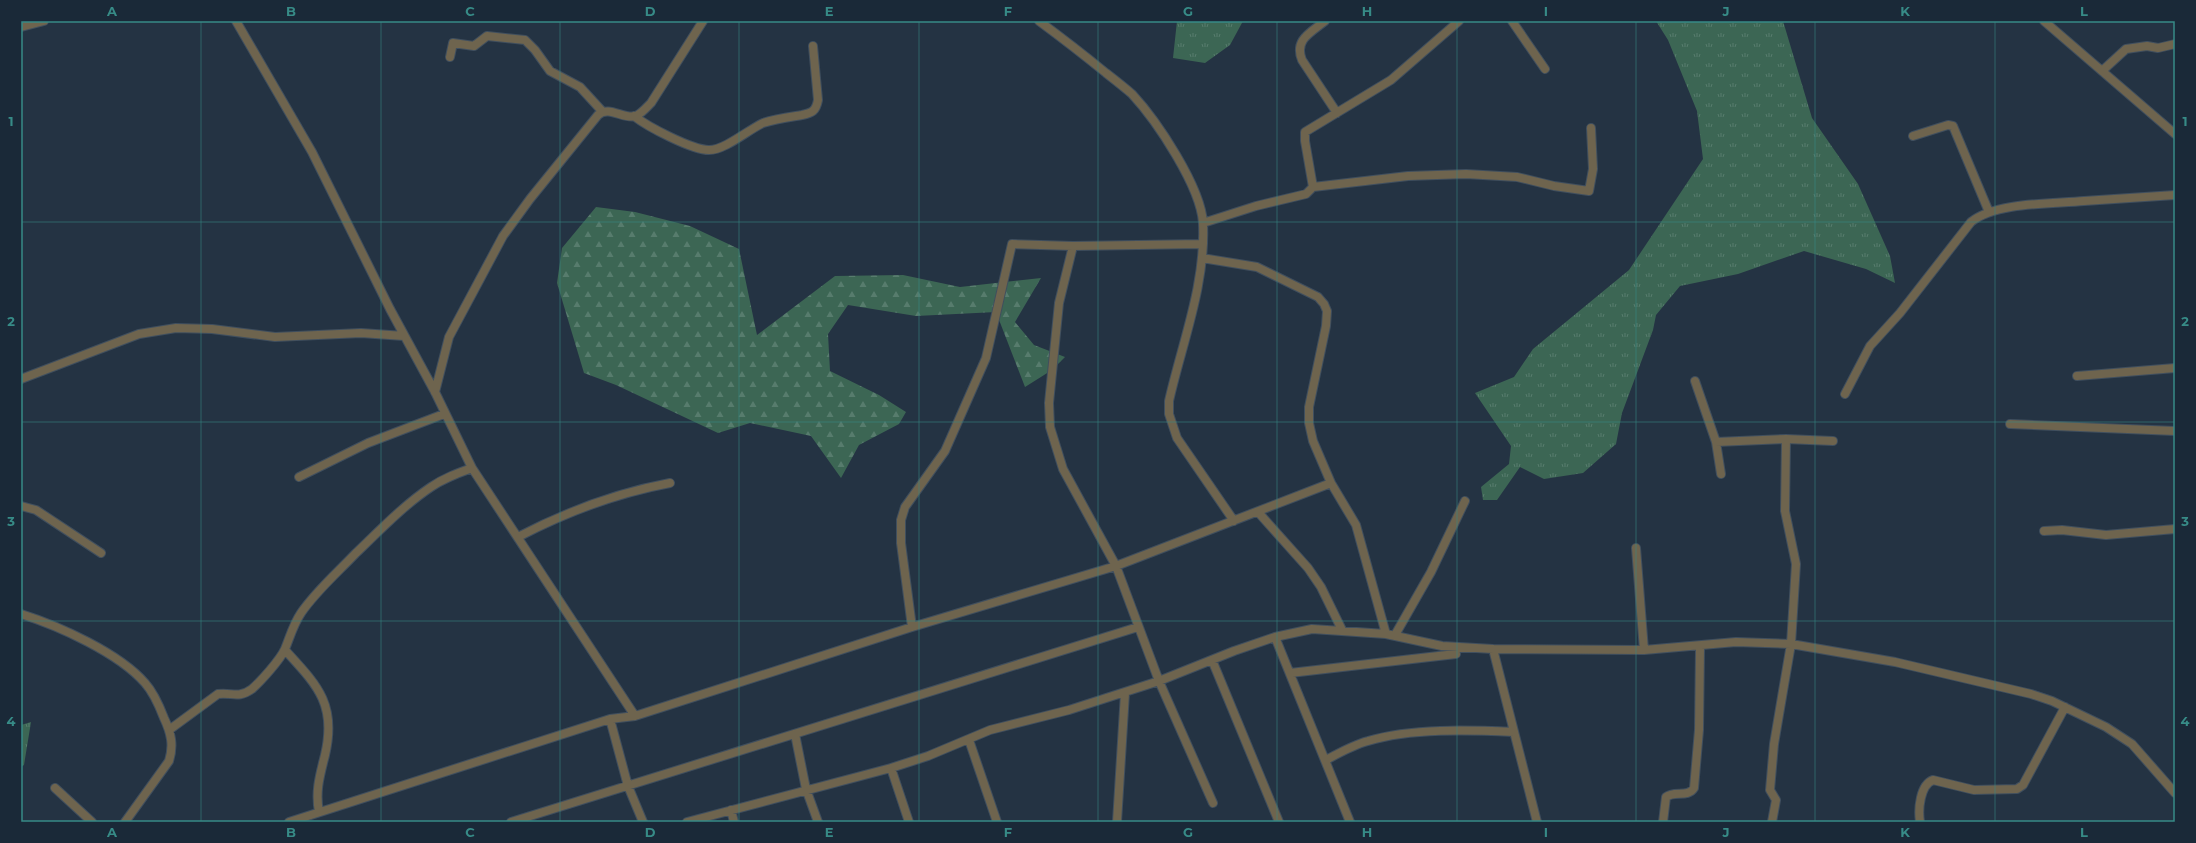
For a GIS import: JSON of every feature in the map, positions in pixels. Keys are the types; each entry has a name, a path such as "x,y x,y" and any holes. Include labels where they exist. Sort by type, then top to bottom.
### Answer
{"street":[{"path":"21,27 44,21"},
{"path":"236,21 312,152 404,336 435,392 444,414 472,468 635,716"},
{"path":"634,116 642,112 651,103 703,21"},
{"path":"1039,21 1132,94 1171,146 1192,183 1200,204 1203,223 1202,258 1194,306 1169,401 1169,414 1177,438 1234,521"},
{"path":"1325,21 1302,40 1299,52 1302,60 1336,113"},
{"path":"1313,187 1305,141 1306,132 1390,80 1459,21"},
{"path":"1512,21 1545,69"},
{"path":"2044,21 2175,134"},
{"path":"450,57 453,43 474,46 487,36 525,40 535,50 550,71 580,87 602,111 634,116 645,125 672,138 708,150 720,147 764,123 810,113 817,107 818,100 813,46"},
{"path":"2102,71 2126,50 2148,46 2158,48 2175,44"},
{"path":"435,392 443,352 448,337 503,236 530,199 602,111"},
{"path":"1913,136 1948,125 1953,126 1990,212"},
{"path":"1203,223 1256,206 1306,194 1313,187 1408,176 1466,174 1517,177 1554,186 1589,191 1593,169 1591,128"},
{"path":"1845,394 1870,346 1900,313 1971,222 1981,214 2029,205 2175,195"},
{"path":"912,627 901,543 901,520 905,507 945,451 986,358 1012,244 1073,246 1202,244"},
{"path":"1073,246 1059,303 1048,403 1050,427 1063,469 1116,566 1159,681 1213,803"},
{"path":"1202,258 1257,267 1312,294 1324,304 1327,311 1326,326 1309,408 1309,423 1313,441 1330,483 1356,524 1386,634"},
{"path":"21,379 139,334 176,328 212,329 275,337 361,333 404,336"},
{"path":"2077,376 2175,368"},
{"path":"1695,381 1716,442 1721,474"},
{"path":"299,476 368,444 444,414"},
{"path":"2010,424 2175,431"},
{"path":"1716,442 1786,439 1833,441"},
{"path":"1772,822 1776,800 1770,790 1774,744 1791,644 1796,564 1785,511 1786,439"},
{"path":"169,730 218,694 225,693 235,696 253,688 285,650 290,633 300,615 316,593 370,540 431,486 451,475 472,468"},
{"path":"518,537 573,511 638,488 670,482"},
{"path":"289,822 610,720 635,716 912,627 1116,566 1330,483"},
{"path":"1395,635 1431,572 1465,501"},
{"path":"21,506 36,510 101,553"},
{"path":"1258,512 1308,568 1320,587 1342,630"},
{"path":"2044,531 2062,530 2106,535 2175,530"},
{"path":"1636,548 1644,650"},
{"path":"21,614 87,642 123,664 145,682 155,697 169,730 172,740 172,751 169,761 126,822"},
{"path":"511,822 1138,627"},
{"path":"687,822 806,789 891,768 969,740 990,730 1124,693 1275,637 1312,629 1386,634 1442,646 1493,649 1644,650 1700,647 1736,642 1791,644 1895,662 2032,694 2065,707 2106,727 2132,744 2175,793"},
{"path":"1275,637 1350,822"},
{"path":"1663,822 1666,797 1672,794 1689,793 1694,788 1699,730 1700,647"},
{"path":"1493,649 1537,822"},
{"path":"285,650 318,690 326,703 329,719 329,735 317,787 320,812"},
{"path":"1290,673 1456,654"},
{"path":"1212,660 1279,822"},
{"path":"1117,822 1124,693"},
{"path":"1920,822 1923,791 1926,785 1933,780 1974,790 2017,789 2023,785 2065,707"},
{"path":"610,720 628,786 643,822"},
{"path":"1326,760 1354,746 1382,737 1475,730 1514,732"},
{"path":"795,734 806,789 818,822"},
{"path":"969,740 997,822"},
{"path":"891,768 909,822"},
{"path":"55,788 92,822"},
{"path":"732,810 734,822"}],"green space":[{"path":"1177,21 1243,21 1230,45 1205,63 1173,58"},
{"path":"1656,21 1783,21 1812,118 1858,184 1890,256 1895,283 1866,269 1804,251 1738,274 1680,286 1656,315 1653,330 1622,413 1616,444 1583,473 1544,479 1520,467 1497,500 1483,500 1481,487 1509,464 1511,446 1475,393 1514,377 1533,349 1629,270 1703,159 1697,111 1668,40"},
{"path":"596,207 635,212 690,226 739,249 757,335 835,276 903,275 960,287 1041,278 1015,322 1034,345 1065,357 1052,370 1025,387 996,312 916,316 848,305 828,334 830,371 879,395 906,412 899,424 859,445 841,478 811,436 750,423 718,433 616,385 584,373 557,283 562,248"},
{"path":"31,722 24,765 21,767 21,725"}]}
